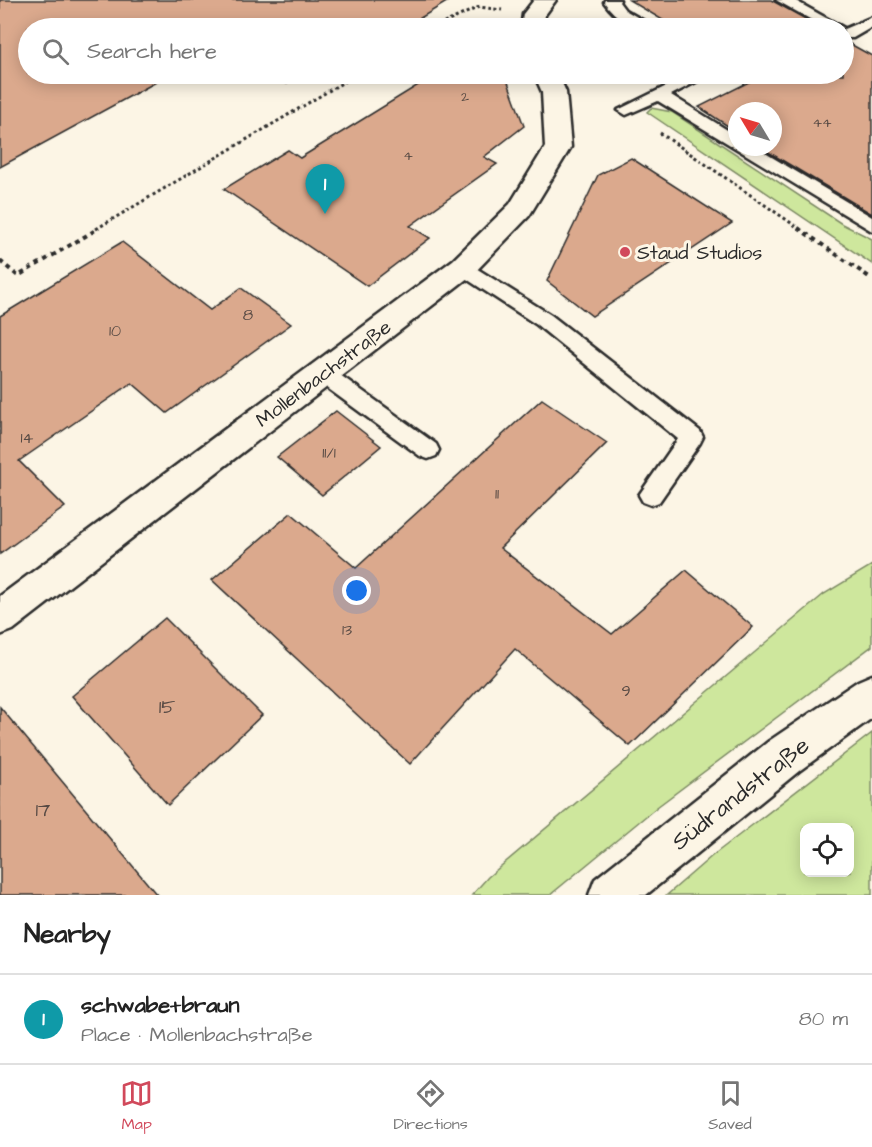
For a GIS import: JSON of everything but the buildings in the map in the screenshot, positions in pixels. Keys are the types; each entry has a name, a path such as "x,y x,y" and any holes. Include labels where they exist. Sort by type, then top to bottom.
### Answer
{"street":[{"name":"Mollenbachstraße","path":"0,618 463,267 520,210 558,147 554,92 550,84"},
{"name":"Südrandstraße","path":"610,895 784,756 872,694"}],"lane":[{"path":"613,0 620,13 629,18"},
{"path":"783,0 817,18"},
{"path":"854,32 872,21"},
{"path":"626,110 684,84"},
{"path":"661,96 728,137"},
{"path":"758,156 872,225"},
{"path":"463,267 544,320 692,437 651,495"},
{"path":"322,373 428,450"}],"path":[{"path":"455,18 479,7 537,14"},
{"path":"0,261 18,276 340,84"},
{"path":"657,130 872,279"}],"green space":[{"path":"651,108 672,112 728,149 728,156 739,156 842,224 872,239 872,264 647,112"},
{"path":"872,565 872,646 657,807 550,895 472,895 488,877 824,594"},
{"path":"872,733 872,895 667,895 712,856"}],"place":[{"name":"schwabe+braun","path":"325,214"},
{"name":"Staud Studios","path":"625,252"}]}
